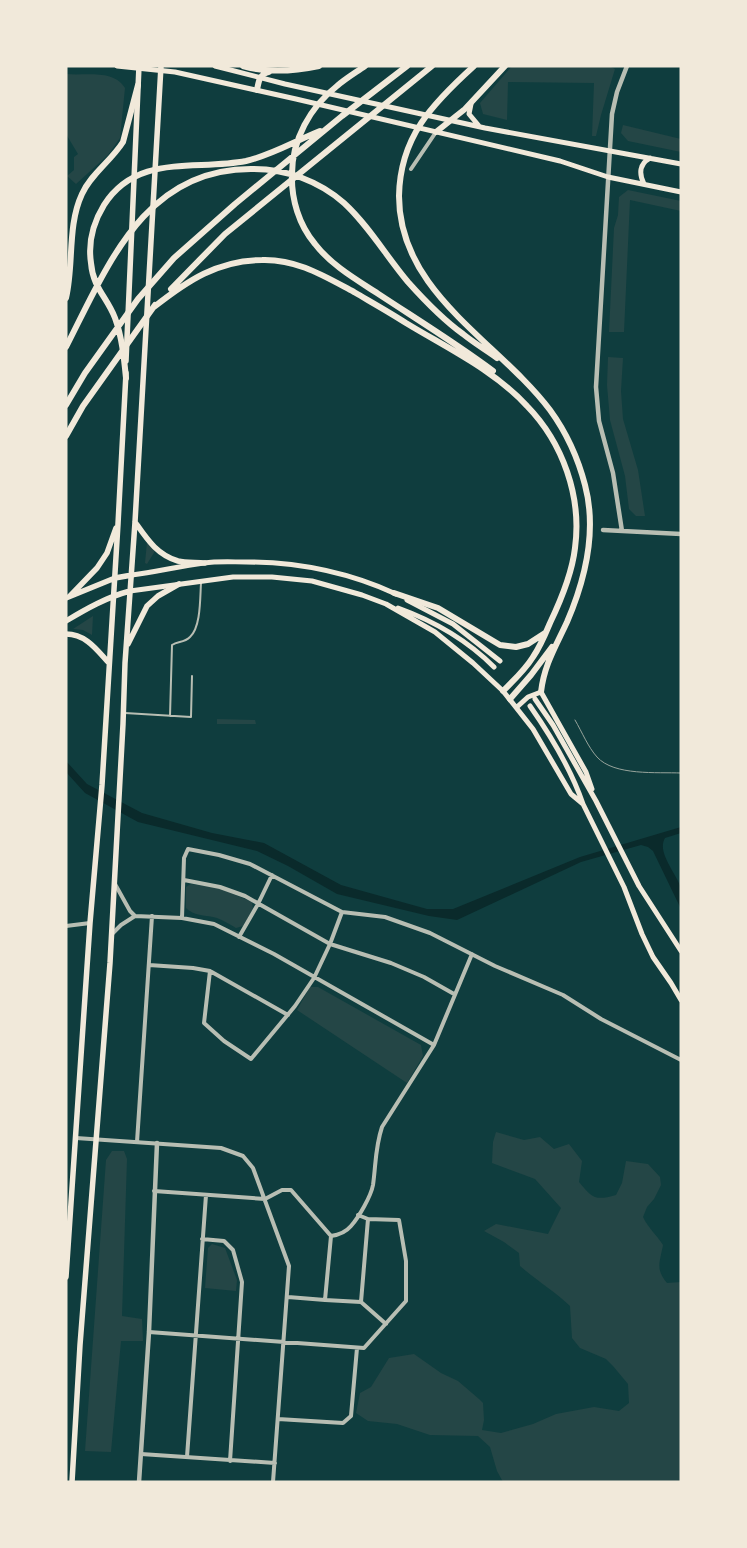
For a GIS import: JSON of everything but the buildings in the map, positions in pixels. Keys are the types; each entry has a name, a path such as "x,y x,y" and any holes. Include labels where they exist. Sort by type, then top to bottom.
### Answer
{"highway":[{"path":"243,66 260,70 295,70 319,66"},
{"path":"365,66 331,90 314,109 305,123 295,148 292,167 293,193 306,231 320,250 340,269 474,357 496,374 536,415 556,445 566,468 573,496 576,533 574,557 562,595 534,657 503,691"},
{"path":"66,405 85,372 138,299 174,258 234,204 407,66"},
{"path":"66,436 83,406 154,307 225,234 432,66"},
{"path":"474,66 430,109 421,122 404,159 400,184 400,212 402,227 416,264 426,280 544,403 560,426 578,463 588,500 590,527 586,561 569,617 557,640 543,676 541,692"},
{"path":"436,132 472,102 505,66"},
{"path":"257,90 259,78 263,74 275,70"},
{"path":"66,298 70,280 74,224 78,204 91,180 123,142 138,85"},
{"path":"126,378 123,353 115,320 94,279 90,255 91,239 97,219 106,202 119,188 135,176 151,170 173,166 230,163 253,159 275,152 328,128"},
{"path":"66,347 124,240 143,216 162,199 186,184 214,173 233,169 267,170 288,173 304,179 338,198 356,215 405,278 431,307 457,330 515,372"},
{"path":"154,307 180,287 205,272 239,262 262,260 292,263 323,275 397,317 492,375 513,391"},
{"path":"394,593 438,608 500,645 516,647 528,644 546,632"},
{"path":"510,699 557,640"}],"main road":[{"path":"117,66 160,69 257,90 560,161 608,177 681,192"},
{"path":"215,66 259,78 479,126 681,164"},
{"path":"66,1277 110,663 126,378 139,67"},
{"path":"72,1482 111,935 160,69"},
{"path":"472,102 469,114 479,126"},
{"path":"644,184 640,175 642,167 644,162 651,158"},
{"path":"135,522 152,546 164,555 178,561 205,563 258,562 311,567 363,580 394,593 453,624 500,661"},
{"path":"68,597 97,568 106,553 118,524"},
{"path":"68,597 115,578 205,563"},
{"path":"66,622 113,596 130,591 248,576 293,578 336,587 418,615 456,636 479,652 494,667"},
{"path":"126,648 147,606 158,596 179,584"},
{"path":"386,604 435,632 503,691 533,729 571,794 583,804"},
{"path":"66,634 85,638 110,663"},
{"path":"516,707 528,697 541,692 586,772 596,801"},
{"path":"535,699 553,725 596,801 629,868 649,903 681,952"},
{"path":"530,706 554,742 576,784 583,804 624,887 653,957 681,1000"}],"street":[{"path":"622,531 613,473 599,421 596,387 612,114 617,92 627,66"},
{"path":"411,169 436,132"},
{"path":"603,530 681,534"},
{"path":"182,918 184,858 188,849 219,855 250,864 342,912 385,917 430,932 472,954 558,992 601,1019 681,1060"},
{"path":"238,937 258,904 272,875"},
{"path":"184,880 220,887 244,896 330,944 391,963 424,977 454,994"},
{"path":"114,883 130,911 135,916"},
{"path":"210,971 204,1023 224,1041 251,1059 288,1015 314,978 342,912"},
{"path":"111,935 121,924 135,916 182,918 214,924 274,954 434,1045"},
{"path":"137,1142 152,916"},
{"path":"66,926 90,923"},
{"path":"331,1236 340,1234 351,1227 373,1187 377,1142 382,1127 434,1045 472,954"},
{"path":"149,965 210,971 288,1015"},
{"path":"76,1138 222,1148 243,1156 253,1168 289,1266 273,1482"},
{"path":"139,1482 149,1332 157,1143"},
{"path":"154,1191 265,1199 282,1190 290,1190 331,1236 325,1300"},
{"path":"187,1457 206,1195"},
{"path":"149,1332 364,1348 406,1301 406,1261 399,1220 368,1219 358,1215"},
{"path":"361,1302 368,1219"},
{"path":"202,1239 224,1241 233,1250 242,1282 230,1461"},
{"path":"288,1297 361,1302 386,1324"},
{"path":"278,1419 343,1423 351,1416 357,1348"},
{"path":"141,1454 275,1463"}],"lane":[{"path":"170,716 172,645 186,640 195,632 198,622 202,581"},
{"path":"124,713 191,717 192,676"}],"shaded area":[{"path":"512,66 609,66 615,69 596,136 592,136 594,83 508,82 507,120 483,114 480,103"},
{"path":"66,74 106,76 114,78 125,88 120,138 108,155 76,184 67,176 74,170 74,157 78,154 66,134"},
{"path":"623,125 681,139 681,152 628,141 621,133"},
{"path":"628,190 681,201 681,211 630,200 624,332 609,332 614,228 618,215 619,197"},
{"path":"608,357 623,358 621,391 623,419 638,470 645,516 636,516 629,509 625,476 610,420 607,385"},
{"path":"147,542 155,551 147,564 145,563"},
{"path":"93,616 92,635 83,630 73,629"},
{"path":"217,719 255,720 256,724 217,724"},
{"path":"66,761 87,784 142,813 212,833 264,843 341,885 427,909 453,909 580,857 681,827 681,833 665,838 663,850 681,889 681,909 653,851 641,845 581,862 457,920 429,916 337,894 257,851 138,822 85,793 66,772"},
{"path":"191,884 219,888 252,902 253,909 243,926 236,928 217,918 192,913 186,908 186,887"},
{"path":"310,987 318,987 421,1045 423,1056 407,1083 297,1010"},
{"path":"496,1132 524,1140 540,1137 554,1149 569,1144 582,1161 579,1182 594,1197 603,1198 616,1195 622,1183 626,1161 648,1164 660,1177 661,1185 643,1217 663,1245 659,1265 663,1278 667,1283 681,1282 681,1482 503,1482 497,1471 490,1447 478,1436 430,1435 397,1424 368,1421 356,1413 360,1393 371,1387 389,1358 414,1354 441,1373 458,1381 483,1403 484,1420 482,1430 501,1433 533,1424 556,1414 594,1407 619,1411 629,1403 628,1384 613,1366 606,1359 580,1348 572,1338 570,1306 520,1266 519,1253 484,1231 496,1224 548,1234 561,1208 535,1179 492,1163 493,1142"},
{"path":"112,1151 124,1151 127,1159 122,1316 142,1319 143,1341 121,1341 111,1452 85,1451 106,1160"},
{"path":"212,1244 225,1248 237,1280 236,1291 205,1288 208,1248"}],"tram line":[{"path":"575,720 591,749 605,763 636,772 681,773"}]}
